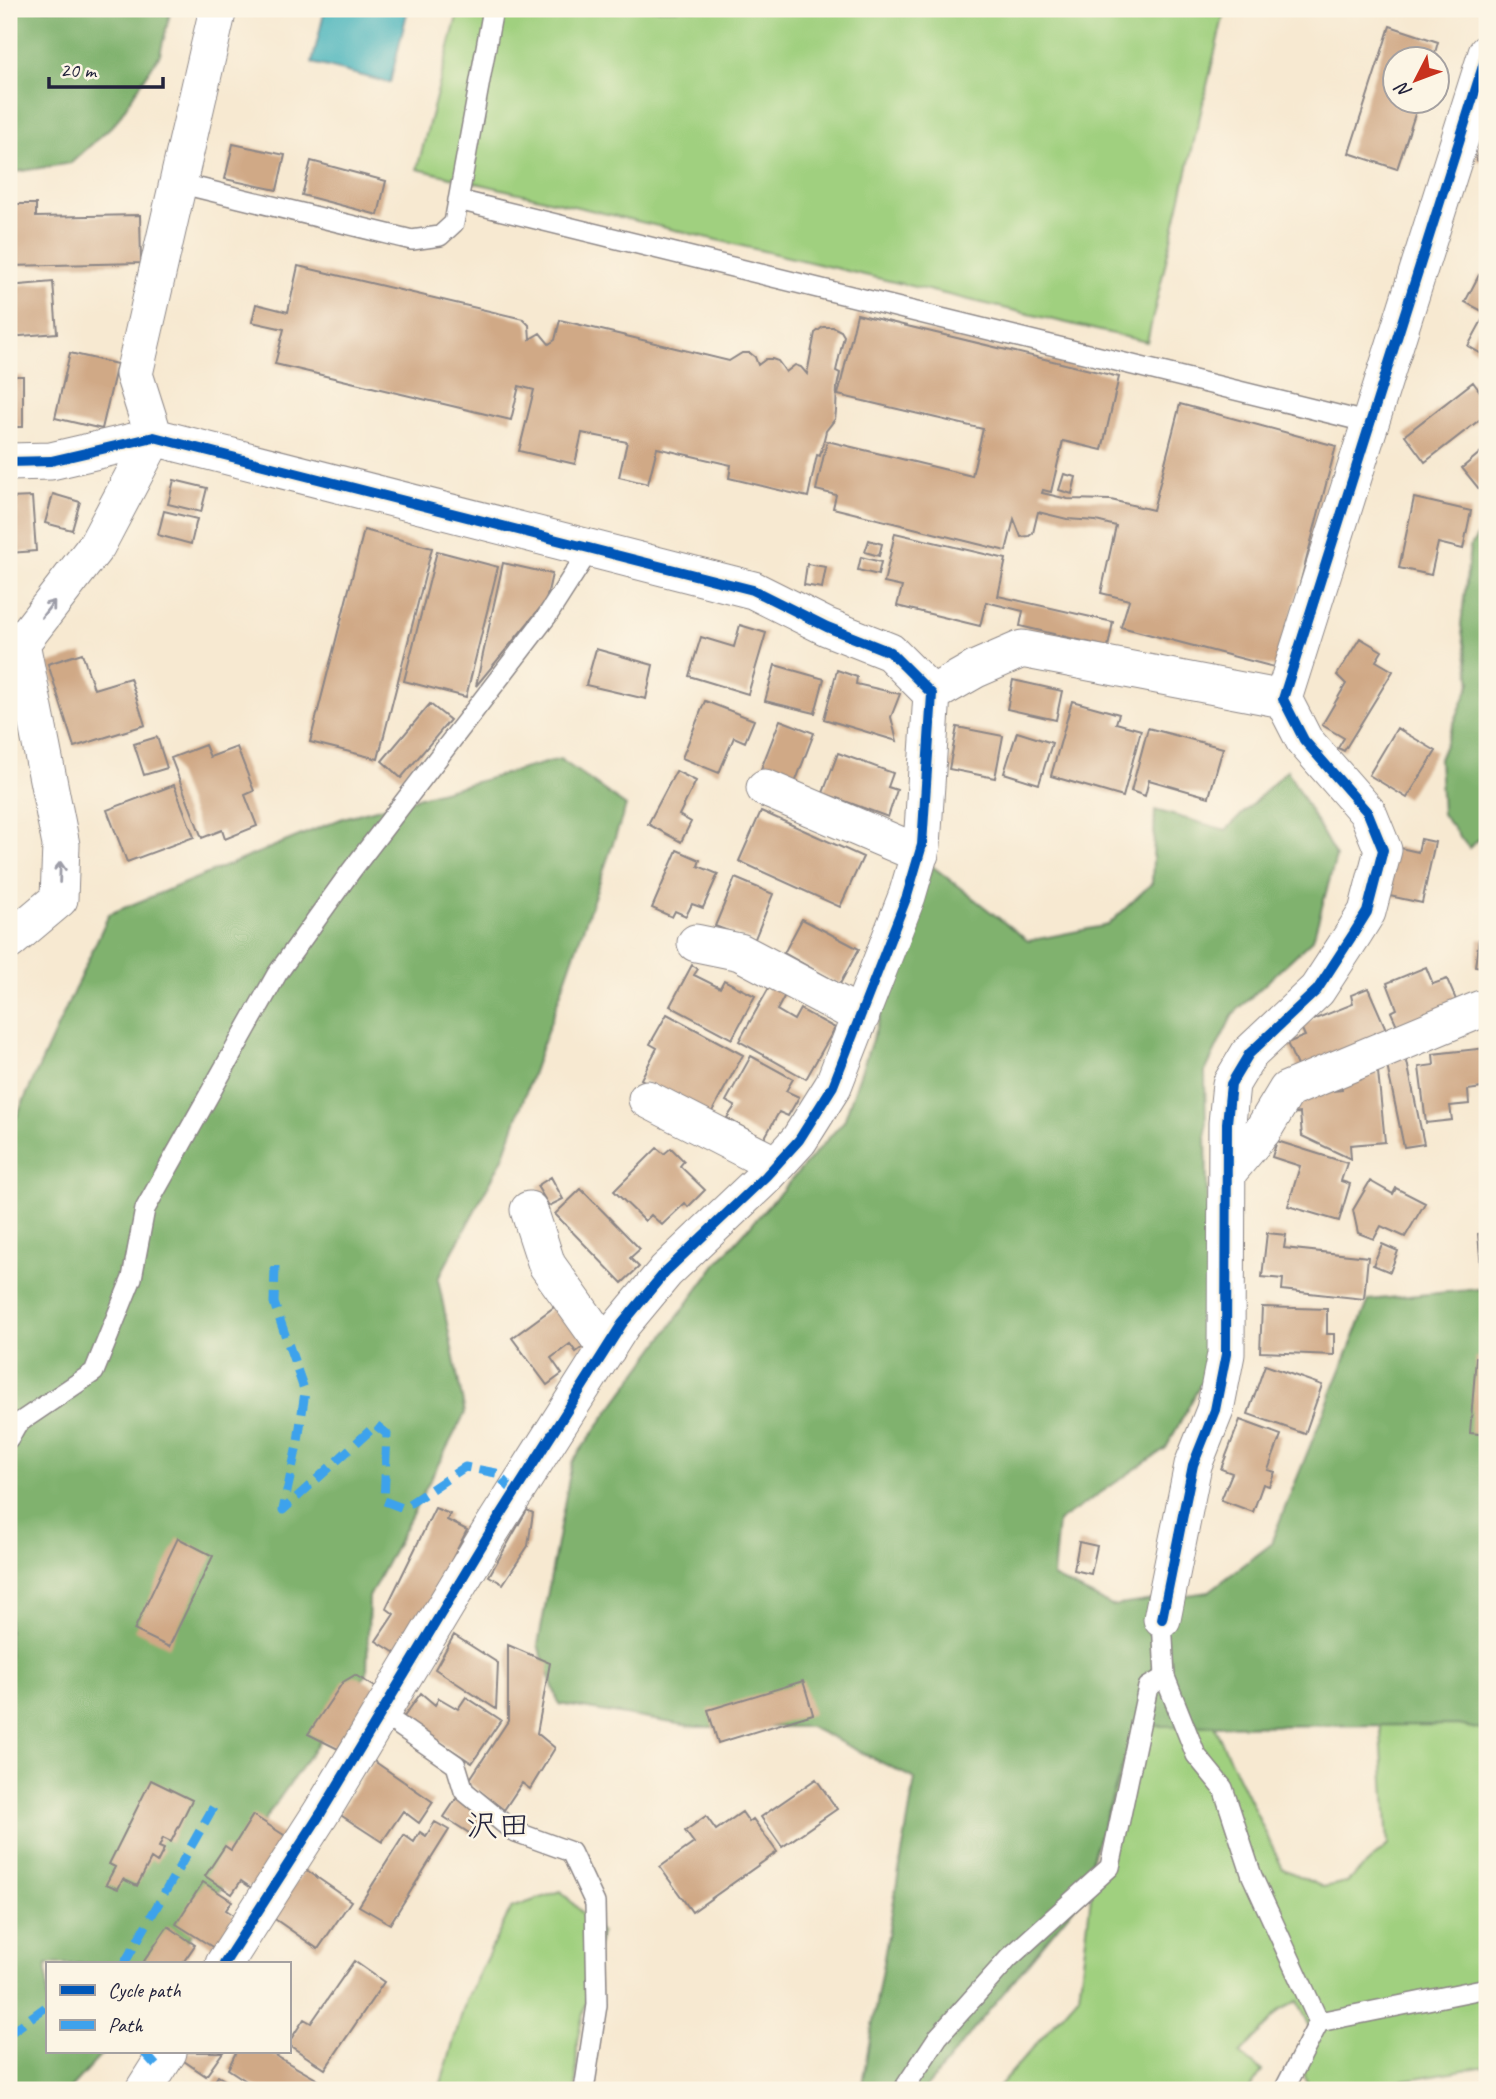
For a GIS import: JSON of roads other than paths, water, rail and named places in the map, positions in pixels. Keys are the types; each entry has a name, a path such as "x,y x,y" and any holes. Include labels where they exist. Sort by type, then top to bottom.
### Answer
{"street":[{"path":"9,942 59,900 61,845 21,643 97,545 154,437 134,374 218,9"},
{"path":"1162,1619 1193,1465 1215,1410 1226,1354 1227,1123 1231,1084 1249,1054 1317,990 1367,912 1384,850 1368,813 1304,740 1283,699 1487,53"},
{"path":"9,463 51,461 154,437 753,590 827,627 890,652 932,694 920,854 908,896 833,1086 799,1140 666,1271 622,1324 490,1532 321,1813 225,1962"},
{"path":"932,694 976,669 1022,649 1283,699"},
{"path":"765,788 920,854"},
{"path":"696,943 740,952 861,1016"},
{"path":"1227,1173 1263,1130 1287,1090 1481,1009 1487,1009"},
{"path":"651,1114 776,1165"},
{"path":"529,1210 547,1265 607,1349"},
{"path":"144,2090 167,2054"}],"lane":[{"path":"178,183 412,240 440,236 454,223 493,9"},
{"path":"458,200 1370,423"},
{"path":"9,1438 17,1424 94,1372 131,1278 145,1209 277,974 374,840 547,616 590,549"},
{"path":"1162,1619 1165,1677 1196,1755 1223,1788 1252,1876 1319,2022"},
{"path":"903,2090 938,2037 1009,1958 1110,1867 1148,1687 1165,1677"},
{"path":"381,1713 456,1765 464,1791 513,1831 571,1852 596,1903 597,2005 584,2090"},
{"path":"1319,2022 1487,1988"},
{"path":"1284,2090 1319,2022"}],"water":[{"path":"325,9 408,9 390,83 312,63"}],"district":[{"name":"沢田","path":"498,1825"}]}
